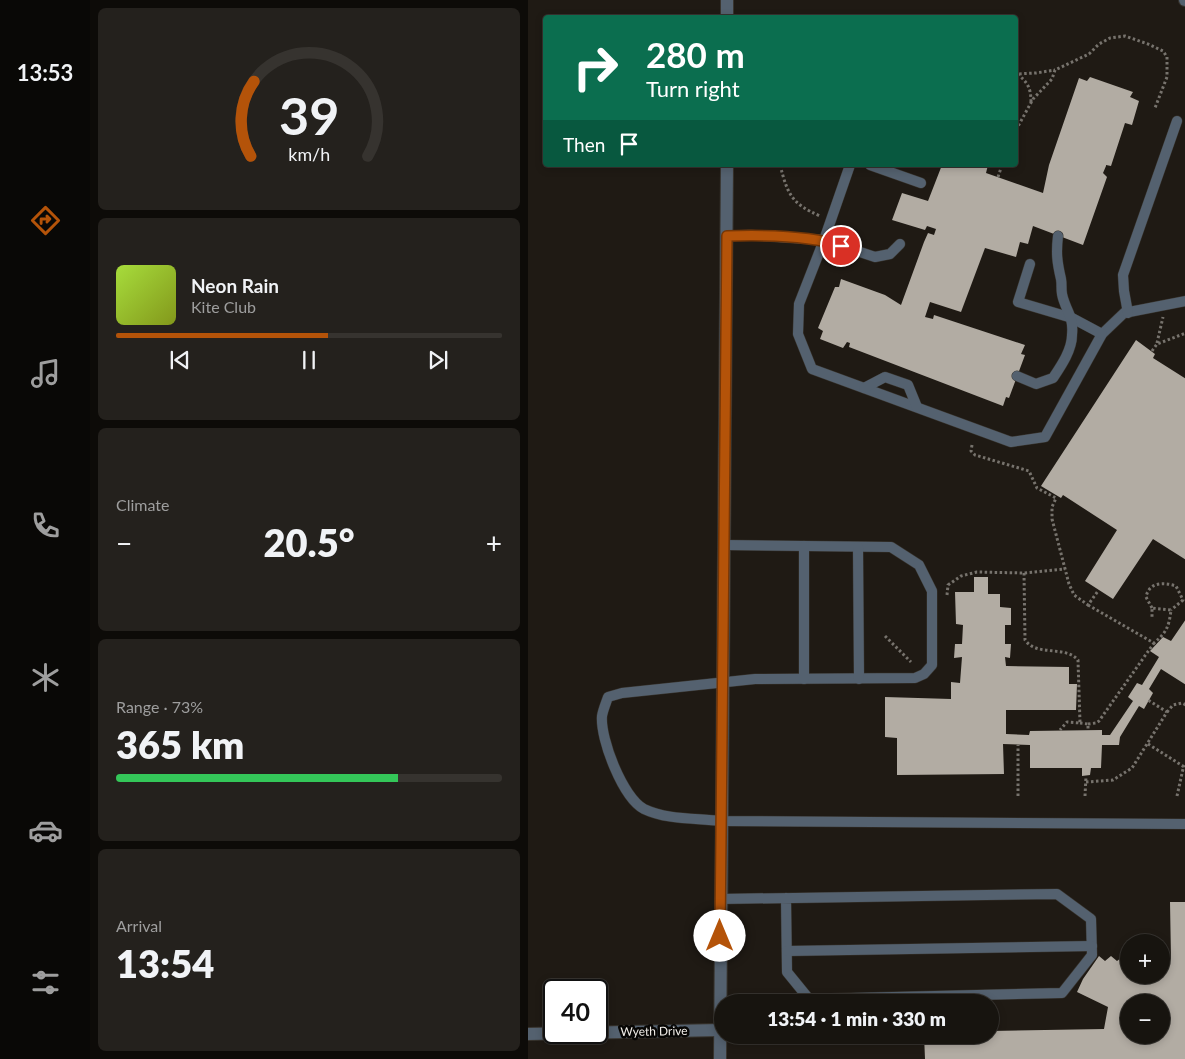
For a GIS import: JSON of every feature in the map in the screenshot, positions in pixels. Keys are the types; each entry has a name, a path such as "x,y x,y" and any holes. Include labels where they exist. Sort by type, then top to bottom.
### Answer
{"street":[{"path":"727,0 727,15"},
{"path":"720,994 727,167"},
{"name":"Wyeth Drive","path":"528,1034 714,1030"},
{"path":"720,1044 720,1059"}],"lane":[{"path":"1128,313 1123,275 1177,121"},
{"path":"849,167 799,304 798,334 812,369 1011,442 1045,436 1102,334 1124,313 1186,301"},
{"path":"876,167 921,183"},
{"path":"727,236 749,235 824,240 875,257 890,254 900,244"},
{"path":"1017,376 1036,384 1053,378 1065,358 1072,337 1072,318 1062,296 1056,252 1058,236"},
{"path":"1030,264 1018,302 1072,318 1102,334"},
{"path":"864,388 885,377 908,385 917,407"},
{"path":"724,545 891,548 919,564 932,591 932,665 924,674 915,678 755,679 622,693 608,697 602,716 607,748 614,767 628,794 643,808 661,815 721,821 1186,824"},
{"path":"804,546 804,679"},
{"path":"858,547 859,679"},
{"path":"720,899 786,898 1057,894 1091,919 1092,955 1062,993 809,999 787,972 786,898"},
{"path":"787,951 1092,946"}],"path":[{"path":"1018,73 1055,70 1089,54 1099,44 1110,38 1125,36 1163,51 1167,57 1167,77 1155,108"},
{"path":"1018,126 1031,103 1052,79 1055,70"},
{"path":"1018,74 1026,80 1031,91 1031,103"},
{"path":"781,167 792,199 799,206 831,220"},
{"path":"998,177 1001,167"},
{"path":"1152,351 1157,344 1163,316"},
{"path":"1157,344 1186,333"},
{"path":"972,445 971,450 975,455 1029,471 1037,488 1056,498 1052,507 1052,519 1069,584 1074,596 1154,643"},
{"path":"947,595 948,585 961,576 978,572 1024,573 1066,569"},
{"path":"1024,573 1026,640 1034,647 1073,654 1078,660 1080,722"},
{"path":"1060,730 1067,722 1088,724 1096,723 1099,720 1154,643 1164,635 1169,623 1171,610 1183,600 1176,586 1167,583 1152,586 1148,590 1146,597 1152,608 1152,618"},
{"path":"1088,605 1098,590"},
{"path":"1181,595 1186,593"},
{"path":"1152,608 1171,610"},
{"path":"885,636 911,662"},
{"path":"1148,700 1167,712"},
{"path":"1086,782 1113,780 1122,776 1132,768 1173,705 1182,703 1186,705"},
{"path":"1088,724 1088,730"},
{"path":"1148,744 1185,767 1177,796"},
{"path":"1018,745 1018,796"},
{"path":"1085,796 1086,776"}],"building":[{"path":"1090,77 1133,92 1130,97 1139,101 1132,125 1125,123 1111,166 1106,165 1103,173 1107,177 1083,245 1033,226 1028,244 1020,242 1016,257 985,248 961,312 930,302 925,317 933,319 934,315 1025,345 1021,354 1025,355 1009,398 1006,397 1003,406 849,347 850,343 847,342 843,348 820,339 823,331 818,328 835,287 839,287 841,279 885,295 901,305 928,233 934,235 936,229 927,226 925,230 892,220 902,193 928,201 941,167 988,167 986,173 1043,193 1049,165 1079,78 1087,81"},
{"path":"1136,340 1155,354 1153,358 1186,379 1186,560 1153,539 1113,599 1085,581 1117,530 1063,495 1061,498 1041,486"},
{"path":"974,577 988,577 988,594 1000,594 1000,607 1011,608 1011,625 1005,625 1005,644 1011,644 1010,658 1005,657 1006,666 1069,667 1069,684 1077,684 1076,710 1006,710 1006,734 1029,735 1030,731 1102,730 1102,735 1110,735 1133,701 1128,697 1137,683 1142,685 1159,657 1150,651 1163,637 1171,641 1186,619 1186,685 1161,669 1149,689 1153,693 1144,709 1139,706 1120,737 1119,745 1102,745 1101,768 1091,768 1090,775 1082,776 1082,768 1030,768 1030,745 1003,744 1004,774 897,775 897,738 885,737 885,697 951,699 951,682 960,683 962,657 954,658 955,644 962,644 963,625 956,624 955,592 974,592"},
{"path":"1170,902 1186,902 1186,1059 925,1059 924,1044 999,1044 999,1031 1104,1029 1108,1007 1077,992 1083,979 1099,956 1105,961 1111,956 1117,961 1120,959 1120,984 1170,984"}],"route":[{"path":"720,936 727,236 749,235 824,240 841,246"}]}
